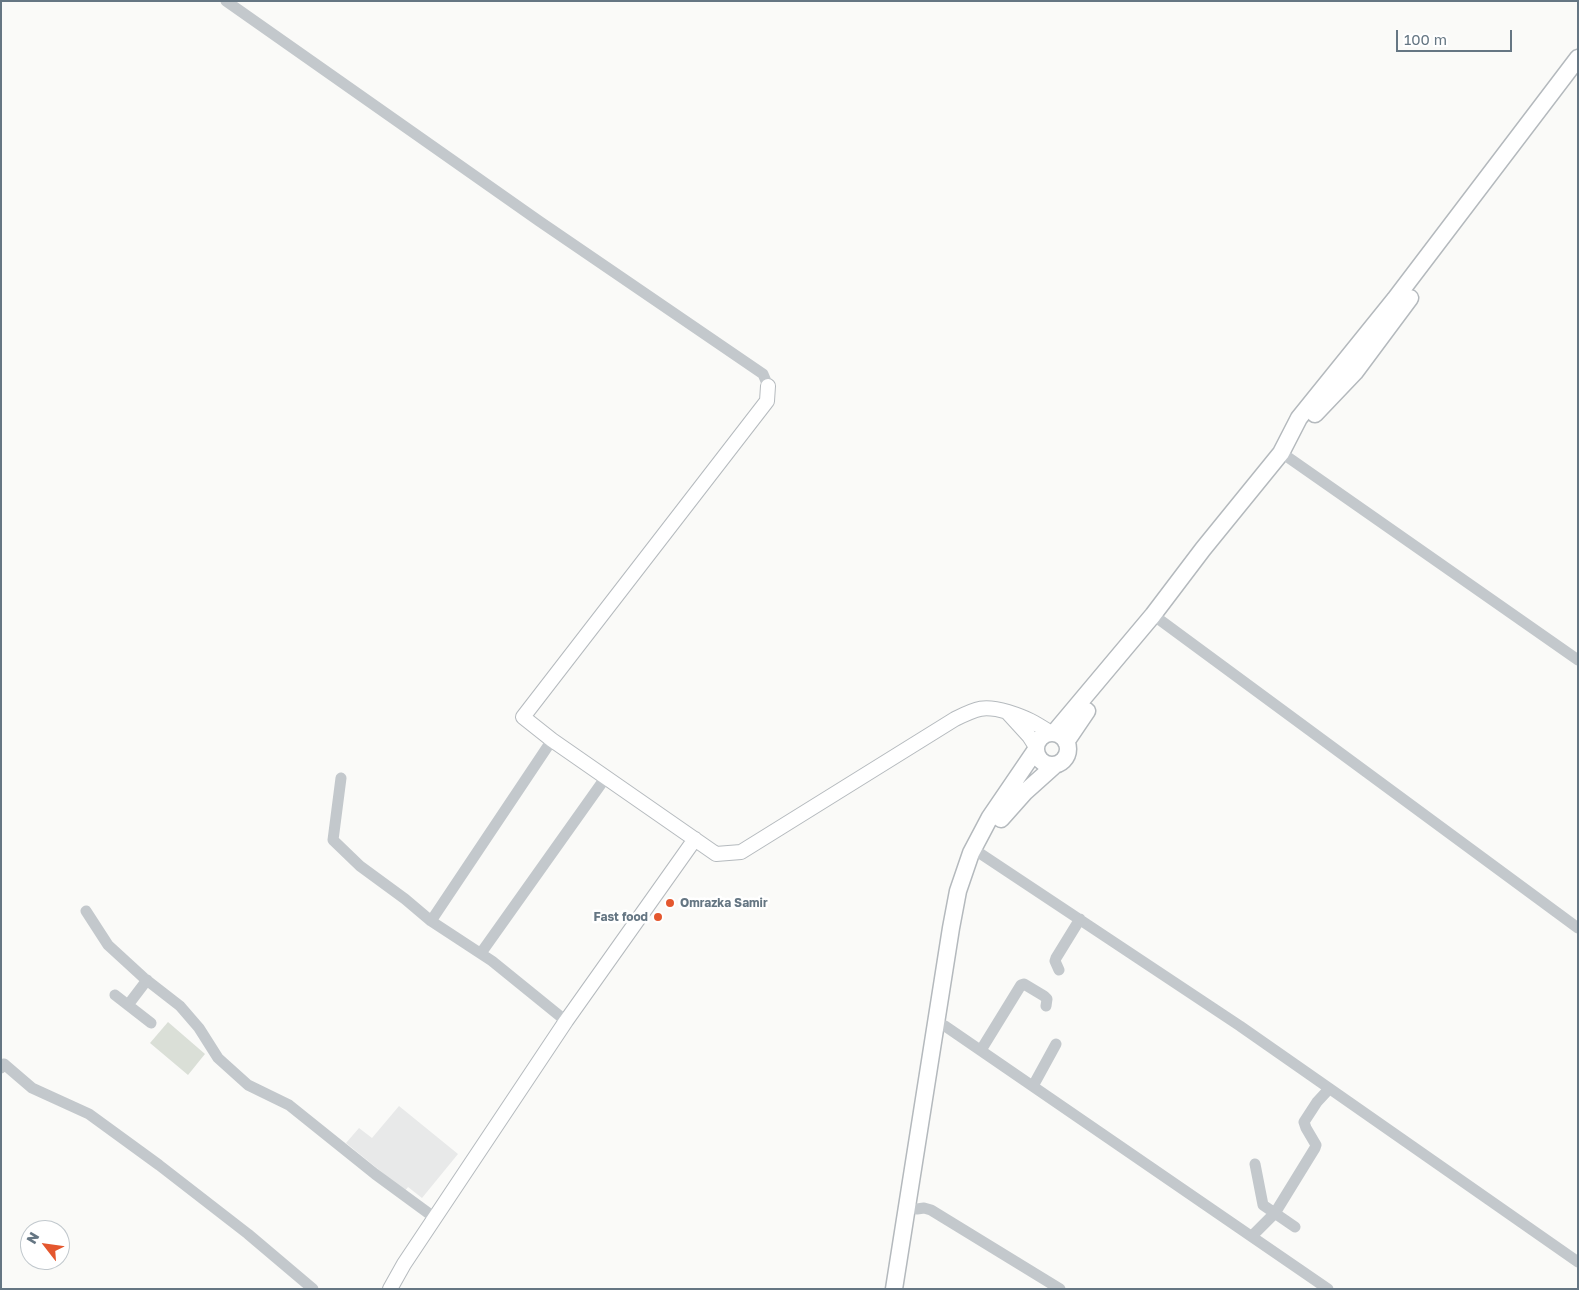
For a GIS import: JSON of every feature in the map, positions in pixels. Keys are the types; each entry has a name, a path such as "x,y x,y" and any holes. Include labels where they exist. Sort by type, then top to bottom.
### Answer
{"highway":[{"path":"1057,736 1154,615 1203,549 1281,453 1299,418 1395,299 1578,58"},
{"path":"894,1289 950,928 958,891 971,853 990,817 1036,749 1041,737 1057,736 1080,720 1289,458 1307,422 1355,372 1578,74"},
{"path":"904,1289 964,913 975,870 995,828 1006,813 1034,783 1054,766 1061,763 1066,757 1068,749 1057,736"},
{"path":"1036,749 1042,762 1054,766"}],"main road":[{"path":"768,386 767,401 523,718 716,854 741,852 955,719 972,711 994,708 1008,712 1030,719 1057,736"},
{"path":"1008,712 1029,736 1036,749"},
{"path":"390,1289 404,1264 566,1021 695,839"}],"street":[{"path":"226,1 763,374 768,386"},
{"path":"1289,458 1578,660"},
{"path":"1160,620 1578,928"},
{"path":"432,921 552,740"},
{"path":"481,953 606,777"},
{"path":"341,778 333,840 346,850 360,866 432,921 481,953 566,1021"},
{"path":"981,854 1240,1026 1578,1262"},
{"path":"86,911 108,945 180,1006 200,1028 218,1058 248,1085 289,1104 375,1174 435,1218"},
{"path":"1059,970 1055,961 1056,958 1080,920"},
{"path":"128,1005 147,980"},
{"path":"981,1050 1021,985 1024,984 1044,996 1047,999 1046,1006"},
{"path":"115,995 151,1023"},
{"path":"946,1026 1328,1289"},
{"path":"1033,1086 1056,1044"},
{"path":"1,1068 4,1064 32,1088 89,1114 248,1234 314,1289"},
{"path":"1252,1236 1275,1213 1315,1148 1316,1144 1304,1122 1317,1102 1329,1089"},
{"path":"1255,1164 1263,1205 1295,1227"},
{"path":"917,1209 931,1210 1060,1289"}],"shaded area":[{"path":"168,1022 205,1054 188,1075 150,1043"},
{"path":"399,1106 458,1154 422,1198 408,1187 405,1191 346,1143 359,1128 372,1138"}],"place":[{"name":"Omrazka Samir","path":"670,903"},
{"name":"Fast food","path":"658,917"}]}
